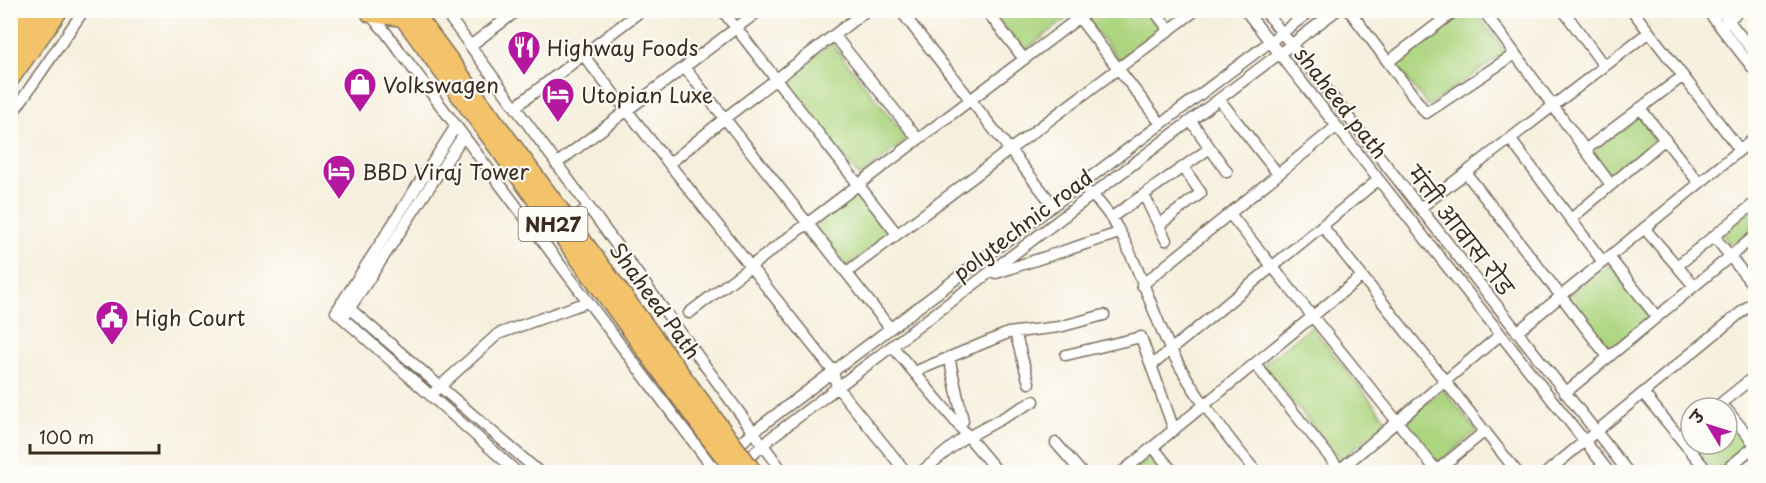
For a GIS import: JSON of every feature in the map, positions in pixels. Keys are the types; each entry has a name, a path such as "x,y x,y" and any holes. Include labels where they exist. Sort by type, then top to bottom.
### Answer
{"highway":[{"path":"10,30 24,10"},
{"path":"10,54 41,10"},
{"path":"10,80 60,10"},
{"path":"368,13 405,13"},
{"name":"Shaheed Path","path":"405,13 715,433 754,472"},
{"name":"Shaheed Path","path":"715,433 734,472"}],"street":[{"path":"10,117 84,10"},
{"path":"444,10 783,472"},
{"path":"470,46 518,10"},
{"path":"515,107 642,10"},
{"path":"722,10 897,234"},
{"path":"556,164 760,10"},
{"path":"669,164 725,118 867,10"},
{"path":"900,10 1053,205"},
{"path":"986,10 1024,59"},
{"path":"689,313 1024,59 1076,14 1089,10"},
{"path":"1154,10 1169,30"},
{"path":"847,272 1196,10"},
{"name":"shaheed path","path":"1245,10 1609,472"},
{"name":"मंत्ती आवास रोड","path":"1264,10 1628,472"},
{"path":"368,13 463,136 547,239 587,302 711,470 753,432 1312,10"},
{"name":"polytechnic road","path":"734,472 763,445 837,387 1095,195 1337,10"},
{"path":"1349,10 1426,113 1515,54"},
{"path":"1388,62 1456,10"},
{"path":"1483,10 1611,185"},
{"path":"1563,10 1604,66"},
{"path":"1632,10 1740,150"},
{"path":"1707,10 1755,55"},
{"path":"1720,10 1724,24 1755,72"},
{"path":"1724,24 1740,10"},
{"path":"1076,14 1161,124"},
{"path":"1420,208 1649,32"},
{"path":"834,35 918,139"},
{"path":"583,55 833,371 837,387 906,472"},
{"path":"685,68 890,328"},
{"path":"1585,150 1683,76"},
{"path":"1220,99 1278,174"},
{"path":"1640,108 1699,183"},
{"path":"1191,121 1227,172"},
{"path":"346,305 456,126"},
{"path":"1142,285 1336,126"},
{"path":"463,136 346,305 336,312 517,472"},
{"path":"1517,332 1755,137"},
{"path":"1510,139 1571,219 1657,317"},
{"path":"1571,219 1665,139"},
{"path":"1112,217 1210,148"},
{"path":"1159,225 1202,193 1183,167"},
{"path":"1466,173 1608,357"},
{"path":"1151,366 1378,180"},
{"path":"1079,186 1095,195 1112,217 1171,351 1203,406 1256,472"},
{"path":"1144,195 1166,240"},
{"path":"1677,266 1755,202"},
{"path":"577,216 589,207"},
{"path":"1230,214 1436,472 1485,431"},
{"path":"1323,227 1517,472"},
{"path":"1644,228 1694,286"},
{"path":"993,269 996,273 1119,232"},
{"path":"1565,393 1755,235"},
{"path":"1714,236 1755,290"},
{"path":"1122,472 1362,276"},
{"path":"1547,472 1755,300"},
{"path":"431,395 498,334 587,302"},
{"path":"346,305 539,472"},
{"path":"914,372 1015,332 1059,327 1104,315"},
{"path":"1015,332 1029,383"},
{"path":"1255,364 1338,471 1500,335"},
{"path":"1066,355 1141,337 1174,430"},
{"path":"892,346 998,472"},
{"path":"949,357 963,420 958,425"},
{"path":"1733,396 1755,375"},
{"path":"1643,393 1679,437"},
{"path":"921,472 967,436 1034,401"},
{"path":"1723,472 1755,446 1739,427"},
{"path":"1056,443 1081,472"},
{"path":"1153,447 1173,472"},
{"path":"1695,456 1708,472"}],"green space":[{"path":"992,11 1064,11 1069,17 1023,52"},
{"path":"1097,11 1147,11 1161,28 1119,60 1086,18"},
{"path":"1462,11 1475,11 1506,52 1428,106 1395,63"},
{"path":"831,43 908,139 860,177 783,81"},
{"path":"1638,115 1657,138 1611,176 1592,152"},
{"path":"857,193 889,234 847,267 815,225"},
{"path":"1755,207 1755,230 1733,248 1722,234"},
{"path":"1609,264 1651,317 1609,350 1567,297"},
{"path":"1311,326 1387,421 1340,460 1263,365"},
{"path":"1443,389 1477,431 1437,464 1403,422"},
{"path":"1739,434 1748,446 1739,453"},
{"path":"1152,456 1165,472 1132,472"},
{"path":"1701,456 1735,456 1714,472"}],"place":[{"name":"Highway Foods","path":"524,76"},
{"name":"Volkswagen","path":"360,113"},
{"name":"Utopian Luxe","path":"558,123"},
{"name":"BBD Viraj Tower","path":"339,200"},
{"name":"High Court","path":"112,346"}]}
